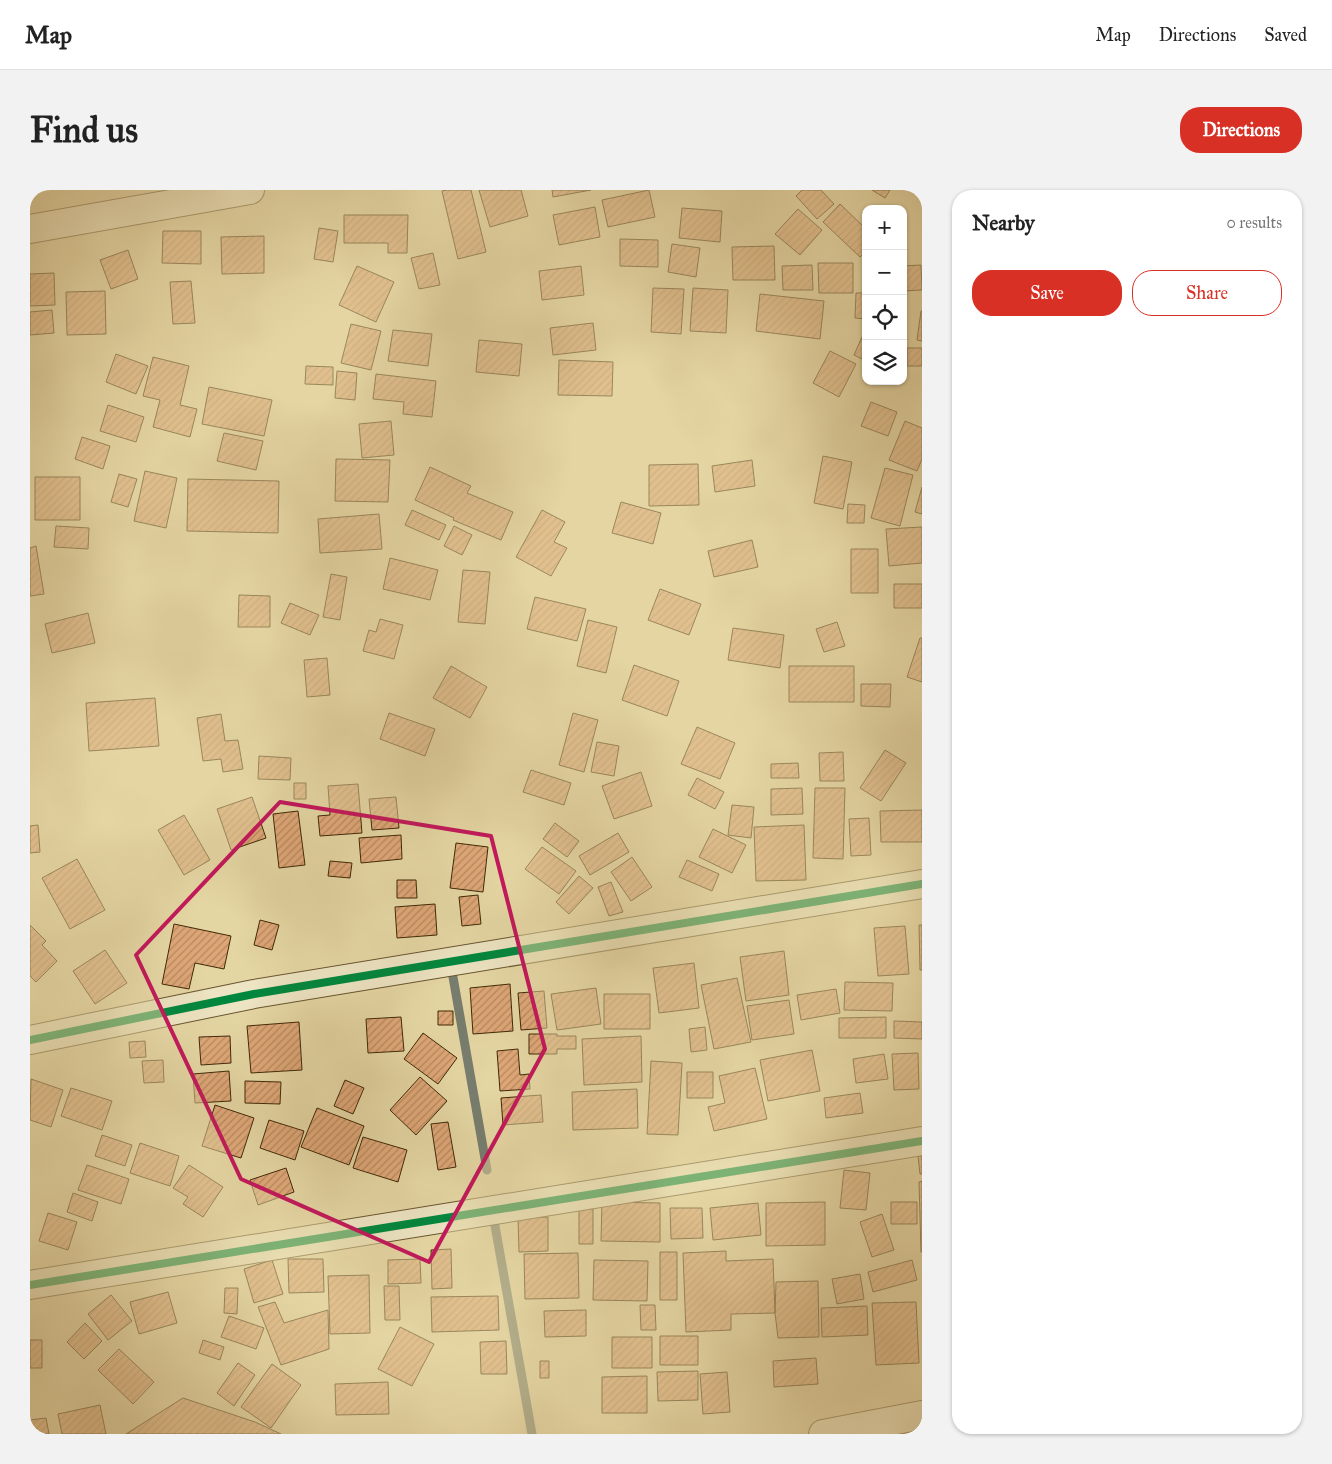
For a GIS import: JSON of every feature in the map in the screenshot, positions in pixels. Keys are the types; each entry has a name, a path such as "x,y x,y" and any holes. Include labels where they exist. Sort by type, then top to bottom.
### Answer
{"street":[{"path":"30,229 250,190"},
{"path":"30,1040 254,994 922,884"},
{"path":"30,1285 922,1141"},
{"path":"823,1434 922,1415"}],"highlighted area":[{"path":"280,802 491,836 545,1049 429,1262 241,1179 136,955"}],"building":[{"path":"471,190 486,252 458,259 442,191"},
{"path":"479,190 521,190 528,216 490,227"},
{"path":"552,190 591,190 553,197"},
{"path":"649,190 655,217 608,227 602,200"},
{"path":"802,190 821,190 834,204 817,219 796,196"},
{"path":"872,190 890,190 885,198"},
{"path":"840,204 862,225 862,255 860,257 823,222"},
{"path":"595,207 600,237 559,245 553,215"},
{"path":"682,208 722,211 720,242 679,238"},
{"path":"798,209 822,230 800,255 775,234"},
{"path":"344,215 408,215 407,253 388,253 388,243 344,243"},
{"path":"319,228 338,231 333,262 314,259"},
{"path":"163,231 201,231 201,264 162,263"},
{"path":"264,236 264,273 222,274 221,237"},
{"path":"620,239 658,240 658,267 620,266"},
{"path":"672,244 700,248 696,277 668,272"},
{"path":"774,246 775,280 733,280 732,247"},
{"path":"128,250 138,279 111,289 100,260"},
{"path":"433,253 440,285 419,289 411,258"},
{"path":"818,263 853,263 853,293 819,293"},
{"path":"812,265 813,290 783,290 782,266"},
{"path":"921,265 922,290 907,291 907,266"},
{"path":"357,266 394,282 376,322 339,305"},
{"path":"581,266 584,295 542,300 539,271"},
{"path":"54,273 55,305 30,306 30,274"},
{"path":"191,281 195,323 173,324 170,282"},
{"path":"653,288 684,289 681,334 651,332"},
{"path":"693,288 728,290 726,333 690,331"},
{"path":"105,291 106,334 67,335 66,292"},
{"path":"856,293 862,293 862,319 855,318"},
{"path":"760,294 824,301 820,339 756,331"},
{"path":"52,310 54,333 30,335 30,312"},
{"path":"922,311 922,341 917,340"},
{"path":"593,323 596,350 553,355 550,328"},
{"path":"351,324 381,331 371,370 341,363"},
{"path":"393,330 432,334 428,366 388,361"},
{"path":"862,337 862,359 854,355"},
{"path":"479,340 522,344 519,376 476,372"},
{"path":"907,348 922,348 922,366 907,366"},
{"path":"830,351 856,364 839,397 813,383"},
{"path":"116,354 148,366 136,394 106,382"},
{"path":"153,357 189,366 180,405 197,409 190,437 153,427 160,400 143,396"},
{"path":"559,360 613,362 612,396 558,395"},
{"path":"306,366 333,367 333,385 305,384"},
{"path":"337,371 357,373 355,400 335,398"},
{"path":"376,374 436,381 432,417 403,414 404,402 373,399"},
{"path":"209,387 272,400 264,436 202,424"},
{"path":"871,402 897,412 888,436 861,426"},
{"path":"108,405 144,417 136,442 100,431"},
{"path":"391,421 394,455 362,458 359,424"},
{"path":"905,421 922,428 922,459 917,471 889,460"},
{"path":"224,433 263,441 256,470 217,461"},
{"path":"82,437 110,446 103,469 75,459"},
{"path":"823,456 852,462 843,509 814,503"},
{"path":"336,459 390,460 388,502 335,501"},
{"path":"752,460 755,486 715,492 712,466"},
{"path":"698,464 699,505 649,506 649,465"},
{"path":"430,467 471,486 467,493 513,512 501,540 453,520 454,518 415,500"},
{"path":"885,468 913,475 900,526 871,518"},
{"path":"145,471 177,478 166,528 134,521"},
{"path":"119,474 137,479 128,507 111,502"},
{"path":"35,477 80,477 80,520 35,520"},
{"path":"188,479 279,481 278,533 187,531"},
{"path":"922,487 922,514 915,512"},
{"path":"621,502 661,513 653,544 612,533"},
{"path":"848,504 865,505 864,523 847,523"},
{"path":"412,510 446,525 439,540 405,525"},
{"path":"542,510 565,522 554,542 567,548 551,576 516,557"},
{"path":"379,514 382,549 320,553 318,519"},
{"path":"56,526 89,528 88,549 54,547"},
{"path":"454,526 472,535 462,555 444,546"},
{"path":"922,527 922,563 889,566 886,529"},
{"path":"752,540 758,567 714,577 708,551"},
{"path":"36,546 44,594 30,596 30,548"},
{"path":"851,549 878,549 878,593 851,593"},
{"path":"390,558 438,570 430,600 383,589"},
{"path":"463,570 490,572 485,624 458,622"},
{"path":"331,574 347,577 340,620 323,617"},
{"path":"894,584 922,584 922,608 894,608"},
{"path":"660,589 701,604 689,635 648,620"},
{"path":"239,595 270,596 270,627 238,627"},
{"path":"535,597 586,609 577,641 527,629"},
{"path":"290,603 319,615 310,635 281,623"},
{"path":"88,613 95,643 52,653 45,624"},
{"path":"380,619 403,625 394,659 363,651 369,630 376,632"},
{"path":"588,620 617,627 606,673 577,666"},
{"path":"837,622 845,646 824,652 816,629"},
{"path":"733,628 784,635 780,668 728,660"},
{"path":"920,638 922,638 922,682 907,677"},
{"path":"327,658 330,695 307,697 304,660"},
{"path":"634,665 679,681 667,716 622,700"},
{"path":"451,666 487,687 470,718 433,698"},
{"path":"789,666 854,666 854,702 789,702"},
{"path":"861,684 891,684 890,707 861,706"},
{"path":"155,698 159,746 89,751 86,703"},
{"path":"389,713 435,729 425,756 380,739"},
{"path":"573,713 598,720 584,772 559,765"},
{"path":"221,714 225,741 238,740 243,769 223,772 221,759 203,761 197,718"},
{"path":"697,727 735,743 720,779 681,764"},
{"path":"597,742 619,746 614,776 591,772"},
{"path":"885,750 906,763 881,801 860,788"},
{"path":"843,752 844,781 820,781 819,753"},
{"path":"259,756 291,758 290,780 258,779"},
{"path":"798,763 799,778 771,778 771,764"},
{"path":"531,770 571,783 564,805 523,792"},
{"path":"641,772 652,806 614,819 602,786"},
{"path":"697,778 724,792 715,809 688,795"},
{"path":"294,783 306,783 306,799 294,799"},
{"path":"358,784 362,833 320,836 318,816 330,815 328,786"},
{"path":"802,788 803,814 771,815 771,789"},
{"path":"815,788 845,788 843,859 813,858"},
{"path":"252,797 266,838 231,850 217,809"},
{"path":"396,797 399,828 372,830 369,799"},
{"path":"732,805 754,807 751,838 728,835"},
{"path":"922,810 922,842 881,842 880,811"},
{"path":"298,811 305,865 279,868 273,814"},
{"path":"184,815 210,860 184,875 158,830"},
{"path":"869,818 871,855 851,856 849,819"},
{"path":"555,823 579,841 567,857 543,839"},
{"path":"38,825 40,852 30,853 30,826"},
{"path":"804,825 806,880 756,881 754,827"},
{"path":"713,829 746,845 732,873 699,857"},
{"path":"618,833 629,852 590,875 579,856"},
{"path":"401,835 402,859 361,863 359,838"},
{"path":"456,843 488,847 483,892 450,888"},
{"path":"542,847 576,871 559,894 525,869"},
{"path":"632,857 652,887 631,901 611,872"},
{"path":"77,859 105,910 70,929 42,878"},
{"path":"687,860 719,874 712,891 679,877"},
{"path":"330,861 352,863 350,878 328,876"},
{"path":"579,876 593,888 569,914 556,902"},
{"path":"397,880 416,880 417,898 397,898"},
{"path":"611,882 623,912 609,916 598,887"},
{"path":"478,895 481,924 462,926 459,897"},
{"path":"435,904 437,935 397,938 395,907"},
{"path":"260,920 279,925 272,950 254,945"},
{"path":"174,924 231,936 224,969 195,963 189,989 162,984"},
{"path":"30,925 46,941 42,945 57,961 36,982 30,976"},
{"path":"919,925 922,925 922,970 920,970"},
{"path":"905,926 909,974 878,976 874,928"},
{"path":"105,950 127,983 95,1004 73,971"},
{"path":"784,951 789,995 746,1001 740,957"},
{"path":"694,963 699,1008 659,1013 653,968"},
{"path":"737,978 751,1042 714,1049 701,985"},
{"path":"845,982 893,983 892,1011 844,1010"},
{"path":"510,984 513,1031 473,1034 470,988"},
{"path":"596,988 601,1024 557,1030 551,994"},
{"path":"836,989 840,1013 801,1020 797,995"},
{"path":"544,991 547,1028 521,1030 518,993"},
{"path":"604,994 650,994 650,1029 604,1029"},
{"path":"789,1000 794,1034 752,1040 747,1006"},
{"path":"438,1011 453,1011 453,1025 438,1025"},
{"path":"401,1017 404,1051 368,1053 366,1019"},
{"path":"886,1017 886,1038 839,1038 839,1018"},
{"path":"894,1021 922,1022 922,1039 894,1038"},
{"path":"299,1022 302,1070 251,1073 247,1026"},
{"path":"705,1027 707,1050 691,1052 689,1029"},
{"path":"423,1033 457,1058 438,1084 404,1059"},
{"path":"529,1034 576,1036 576,1049 557,1049 557,1054 529,1054"},
{"path":"230,1036 231,1063 201,1065 199,1037"},
{"path":"641,1036 642,1082 584,1085 582,1039"},
{"path":"145,1041 146,1057 130,1058 129,1042"},
{"path":"518,1049 520,1075 529,1074 530,1089 500,1091 497,1051"},
{"path":"812,1050 820,1091 768,1101 760,1060"},
{"path":"918,1053 919,1089 894,1090 892,1054"},
{"path":"884,1054 888,1079 856,1083 853,1059"},
{"path":"163,1060 164,1082 144,1083 142,1061"},
{"path":"651,1061 682,1063 678,1135 647,1134"},
{"path":"755,1068 767,1119 714,1131 708,1107 725,1103 719,1076"},
{"path":"229,1071 231,1101 195,1103 193,1074"},
{"path":"687,1072 713,1072 713,1098 687,1098"},
{"path":"420,1077 447,1101 416,1135 390,1110"},
{"path":"31,1079 63,1090 51,1127 30,1120"},
{"path":"345,1080 364,1088 353,1114 334,1106"},
{"path":"245,1081 281,1082 280,1104 245,1103"},
{"path":"71,1088 112,1101 102,1130 61,1116"},
{"path":"637,1089 638,1128 573,1130 572,1092"},
{"path":"860,1093 863,1113 826,1118 824,1098"},
{"path":"541,1095 543,1122 503,1125 501,1098"},
{"path":"215,1105 254,1118 241,1158 202,1146"},
{"path":"317,1108 364,1126 349,1165 301,1147"},
{"path":"269,1120 304,1131 295,1160 260,1148"},
{"path":"448,1122 456,1167 438,1170 431,1124"},
{"path":"102,1135 132,1145 125,1166 95,1156"},
{"path":"363,1137 407,1150 398,1182 353,1168"},
{"path":"140,1143 179,1156 170,1186 130,1173"},
{"path":"918,1156 922,1156 922,1174 920,1174"},
{"path":"87,1165 129,1179 121,1204 78,1190"},
{"path":"189,1165 223,1187 203,1217 183,1204 188,1197 173,1188"},
{"path":"286,1168 294,1192 258,1205 250,1180"},
{"path":"844,1170 870,1173 866,1210 840,1208"},
{"path":"922,1181 922,1252 921,1252 919,1182"},
{"path":"73,1193 98,1202 92,1221 67,1212"},
{"path":"602,1202 660,1203 660,1242 601,1241"},
{"path":"825,1202 825,1245 766,1246 766,1203"},
{"path":"891,1202 917,1202 917,1224 891,1224"},
{"path":"758,1203 761,1235 713,1240 710,1208"},
{"path":"670,1208 702,1208 703,1238 671,1239"},
{"path":"579,1209 593,1209 593,1244 579,1244"},
{"path":"48,1213 77,1222 68,1250 39,1241"},
{"path":"882,1214 894,1250 872,1257 860,1222"},
{"path":"548,1217 548,1251 519,1252 518,1218"},
{"path":"451,1249 452,1288 432,1289 431,1250"},
{"path":"726,1251 726,1261 773,1259 775,1313 731,1314 731,1330 686,1332 683,1253"},
{"path":"660,1252 677,1252 677,1300 660,1300"},
{"path":"578,1253 579,1298 525,1299 524,1254"},
{"path":"288,1259 323,1259 324,1292 289,1293"},
{"path":"420,1259 421,1283 388,1284 388,1260"},
{"path":"272,1260 283,1294 254,1303 244,1269"},
{"path":"594,1260 648,1261 647,1301 593,1300"},
{"path":"912,1260 917,1280 873,1292 868,1272"},
{"path":"860,1274 864,1299 837,1304 832,1279"},
{"path":"369,1275 370,1333 330,1334 328,1276"},
{"path":"818,1281 819,1337 778,1338 775,1313 776,1282"},
{"path":"384,1286 399,1286 400,1320 385,1320"},
{"path":"225,1288 238,1288 237,1314 224,1313"},
{"path":"168,1292 177,1323 139,1334 130,1302"},
{"path":"111,1295 132,1321 108,1340 88,1314"},
{"path":"498,1296 499,1330 432,1332 431,1297"},
{"path":"275,1302 284,1323 328,1310 329,1349 281,1365 258,1307"},
{"path":"916,1302 919,1363 876,1365 872,1303"},
{"path":"640,1305 655,1305 656,1330 641,1330"},
{"path":"867,1306 868,1335 822,1337 821,1308"},
{"path":"586,1310 586,1336 545,1337 544,1311"},
{"path":"229,1316 264,1328 256,1349 221,1337"},
{"path":"85,1323 102,1341 84,1359 67,1342"},
{"path":"400,1327 434,1344 412,1386 378,1369"},
{"path":"660,1336 698,1336 698,1365 660,1365"},
{"path":"612,1337 652,1337 652,1368 612,1368"},
{"path":"30,1340 42,1340 42,1368 30,1368"},
{"path":"203,1340 224,1347 220,1360 199,1353"},
{"path":"506,1341 507,1374 481,1374 480,1342"},
{"path":"119,1349 154,1382 133,1404 98,1370"},
{"path":"816,1358 818,1384 774,1387 773,1361"},
{"path":"540,1361 549,1361 549,1378 540,1378"},
{"path":"238,1363 255,1375 234,1406 217,1393"},
{"path":"272,1364 301,1385 271,1428 241,1407"},
{"path":"698,1371 698,1400 658,1401 657,1372"},
{"path":"727,1372 730,1412 703,1414 700,1374"},
{"path":"647,1376 647,1413 602,1413 602,1377"},
{"path":"388,1382 389,1414 336,1415 335,1384"},
{"path":"183,1398 255,1422 281,1434 126,1434"},
{"path":"100,1405 106,1434 62,1434 58,1414"},
{"path":"46,1418 49,1434 30,1434 30,1420"}],"waterway":[{"path":"453,977 487,1170"},
{"path":"494,1220 532,1434"}],"cycle path":[{"path":"30,1040 254,994 922,884"},
{"path":"30,1285 922,1141"}]}
